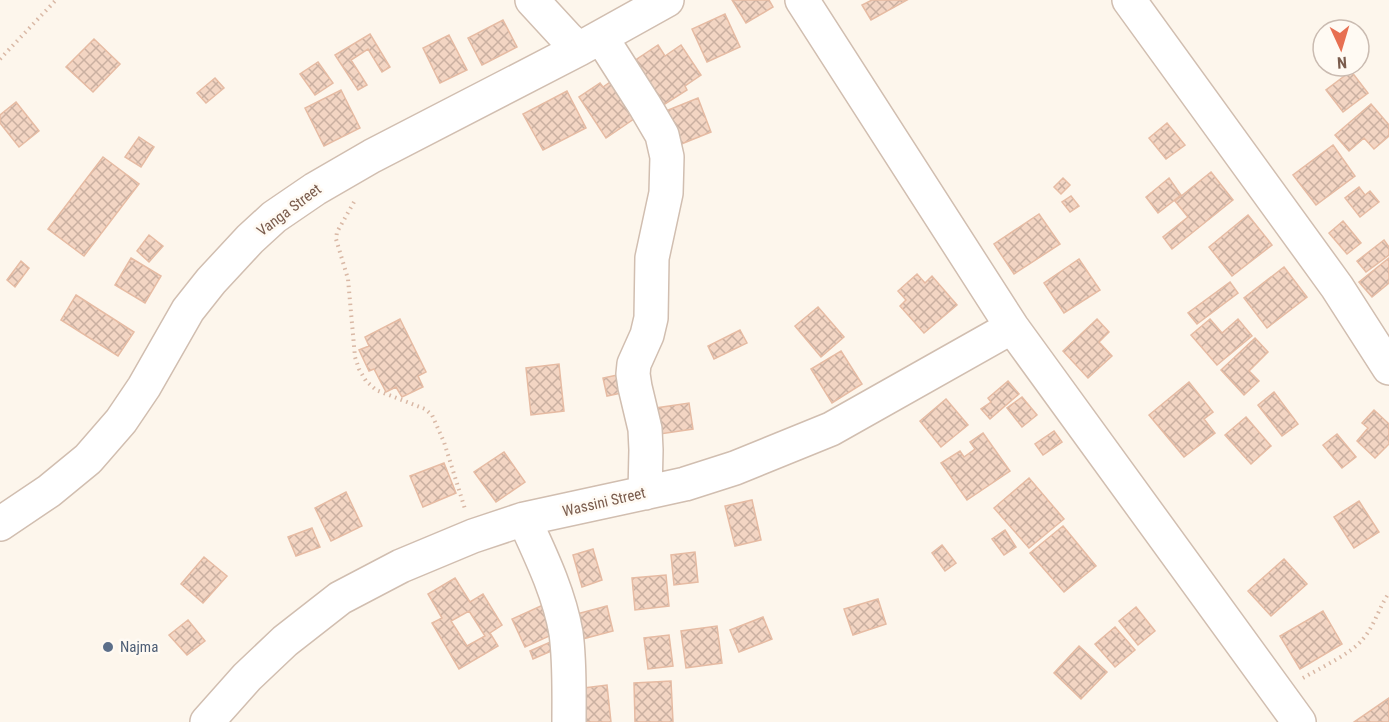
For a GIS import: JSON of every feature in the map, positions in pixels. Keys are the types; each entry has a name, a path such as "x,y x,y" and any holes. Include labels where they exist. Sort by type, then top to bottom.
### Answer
{"street":[{"path":"532,0 567,38 590,43 645,106 663,135 667,157 666,193 652,258 651,318 647,335 634,364 633,374 645,429 645,493"},
{"name":"Vanga Street","path":"0,524 49,491 88,459 121,421 144,387 188,310 250,239 282,211 351,169 590,43 666,0"},
{"path":"802,0 1012,327 1299,722"},
{"path":"1129,0 1337,287 1389,368"},
{"name":"Wassini Street","path":"219,718 247,677 285,641 340,598 401,566 473,536 524,519 685,484 735,468 831,429 1012,327"},
{"path":"524,519 554,587 566,634 569,722"}],"path":[{"path":"0,59 56,0"},
{"path":"351,169 356,192 355,201 337,232 336,239 348,279 355,357 366,381 376,390 425,408 432,415 444,442 473,536"},
{"path":"1278,692 1343,655 1362,640 1389,593"}],"building":[{"path":"732,0 769,0 773,7 746,23"},
{"path":"872,0 907,0 871,20 862,5"},
{"path":"725,14 740,47 707,62 692,29"},
{"path":"503,20 517,47 482,65 468,38"},
{"path":"370,34 390,67 382,72 368,49 351,60 367,85 358,90 335,55"},
{"path":"449,35 467,70 440,83 423,48"},
{"path":"94,39 120,64 93,92 66,67"},
{"path":"658,45 665,56 681,45 701,75 685,86 687,90 654,111 625,67"},
{"path":"318,62 333,83 315,95 300,74"},
{"path":"620,75 644,112 606,138 579,97 600,83 603,87"},
{"path":"215,78 224,88 206,103 197,93"},
{"path":"1342,78 1356,78 1368,93 1343,112 1326,90"},
{"path":"341,90 360,128 324,146 305,108"},
{"path":"567,91 586,128 543,150 523,114"},
{"path":"698,98 711,132 674,147 661,113"},
{"path":"16,102 39,131 19,147 0,123 0,115"},
{"path":"1371,104 1389,125 1389,136 1374,149 1364,138 1349,151 1335,135"},
{"path":"1167,123 1185,145 1166,159 1149,138"},
{"path":"139,137 154,147 141,167 125,157"},
{"path":"1333,145 1355,176 1316,205 1293,175"},
{"path":"103,157 139,184 84,256 48,229"},
{"path":"1211,172 1233,200 1172,249 1163,237 1188,217 1175,201"},
{"path":"1063,178 1070,185 1061,194 1054,187"},
{"path":"1169,178 1181,195 1158,213 1146,197"},
{"path":"1359,187 1365,195 1370,191 1379,202 1360,217 1345,198"},
{"path":"1071,196 1079,206 1070,212 1062,202"},
{"path":"1039,214 1060,244 1014,274 994,244"},
{"path":"1248,215 1272,245 1232,276 1209,247"},
{"path":"1343,221 1361,243 1347,254 1329,233"},
{"path":"149,235 163,246 149,262 137,251"},
{"path":"1384,240 1389,247 1389,255 1366,272 1357,261"},
{"path":"131,258 161,276 145,303 115,285"},
{"path":"1389,258 1389,283 1372,297 1359,282"},
{"path":"1079,259 1100,290 1064,313 1044,283"},
{"path":"21,261 29,268 15,287 7,280"},
{"path":"1284,267 1307,297 1267,328 1244,298"},
{"path":"917,274 925,283 932,276 957,305 924,333 900,306 906,300 898,291"},
{"path":"1230,282 1238,293 1197,324 1188,313"},
{"path":"76,295 134,332 118,356 61,320"},
{"path":"818,307 844,337 821,357 795,326"},
{"path":"400,319 426,372 418,376 423,387 402,397 396,387 386,392 374,369 369,371 359,350 369,346 365,337"},
{"path":"1097,319 1109,332 1099,342 1112,356 1088,378 1063,351"},
{"path":"1210,319 1222,333 1238,319 1252,336 1217,365 1191,335"},
{"path":"740,330 747,343 714,359 708,346"},
{"path":"1255,338 1268,352 1249,371 1259,381 1244,395 1221,370"},
{"path":"841,351 862,384 832,403 811,369"},
{"path":"559,364 564,411 531,415 526,368"},
{"path":"627,373 631,391 607,396 603,378"},
{"path":"1008,381 1019,394 990,419 981,409 991,402 988,398"},
{"path":"1189,382 1213,412 1204,419 1215,433 1184,457 1149,415"},
{"path":"1274,392 1298,424 1282,436 1258,405"},
{"path":"1022,397 1037,415 1022,427 1007,408"},
{"path":"946,399 968,425 941,447 920,421"},
{"path":"689,403 693,429 660,434 656,408"},
{"path":"1374,410 1389,424 1389,444 1375,458 1357,441 1368,428 1362,423"},
{"path":"1246,417 1271,446 1251,464 1225,435"},
{"path":"1054,431 1062,442 1043,455 1035,444"},
{"path":"983,433 1010,471 967,500 941,463 960,451 964,457 975,449 970,442"},
{"path":"1337,434 1356,457 1342,468 1323,445"},
{"path":"504,452 525,482 496,502 474,472"},
{"path":"444,463 456,493 423,507 410,476"},
{"path":"1029,478 1064,519 1029,548 994,508"},
{"path":"346,492 362,526 331,541 315,508"},
{"path":"752,500 761,540 735,546 725,506"},
{"path":"1359,501 1379,532 1354,548 1334,517"},
{"path":"1063,526 1096,566 1064,592 1030,553"},
{"path":"312,528 320,547 296,556 288,537"},
{"path":"1005,530 1016,547 1004,555 992,539"},
{"path":"942,545 956,563 945,571 932,553"},
{"path":"593,549 602,580 582,587 573,555"},
{"path":"695,552 698,582 674,585 671,555"},
{"path":"204,557 227,576 203,603 181,584"},
{"path":"1284,559 1307,584 1271,616 1248,591"},
{"path":"666,575 669,606 635,610 632,578"},
{"path":"455,578 470,602 483,594 502,625 490,633 498,646 459,669 432,623 442,618 428,594","holes":["469,611 485,636 467,646 451,621"]},
{"path":"878,599 886,624 853,635 844,609"},
{"path":"543,605 556,633 525,647 512,619"},
{"path":"607,606 613,631 575,641 569,616"},
{"path":"1136,607 1155,631 1138,645 1119,621"},
{"path":"1323,611 1342,644 1300,669 1280,636"},
{"path":"763,617 772,639 739,652 730,630"},
{"path":"188,620 205,641 187,655 169,635"},
{"path":"717,626 722,663 686,668 681,631"},
{"path":"1115,627 1135,650 1115,667 1095,644"},
{"path":"669,635 673,666 648,669 644,638"},
{"path":"555,640 558,648 533,659 530,651"},
{"path":"1079,646 1107,672 1081,699 1054,673"},
{"path":"671,681 673,722 635,722 634,683"},
{"path":"607,685 611,722 580,722 576,689"},
{"path":"1389,698 1389,722 1354,722"}],"place":[{"name":"Najma","path":"108,647"}]}
